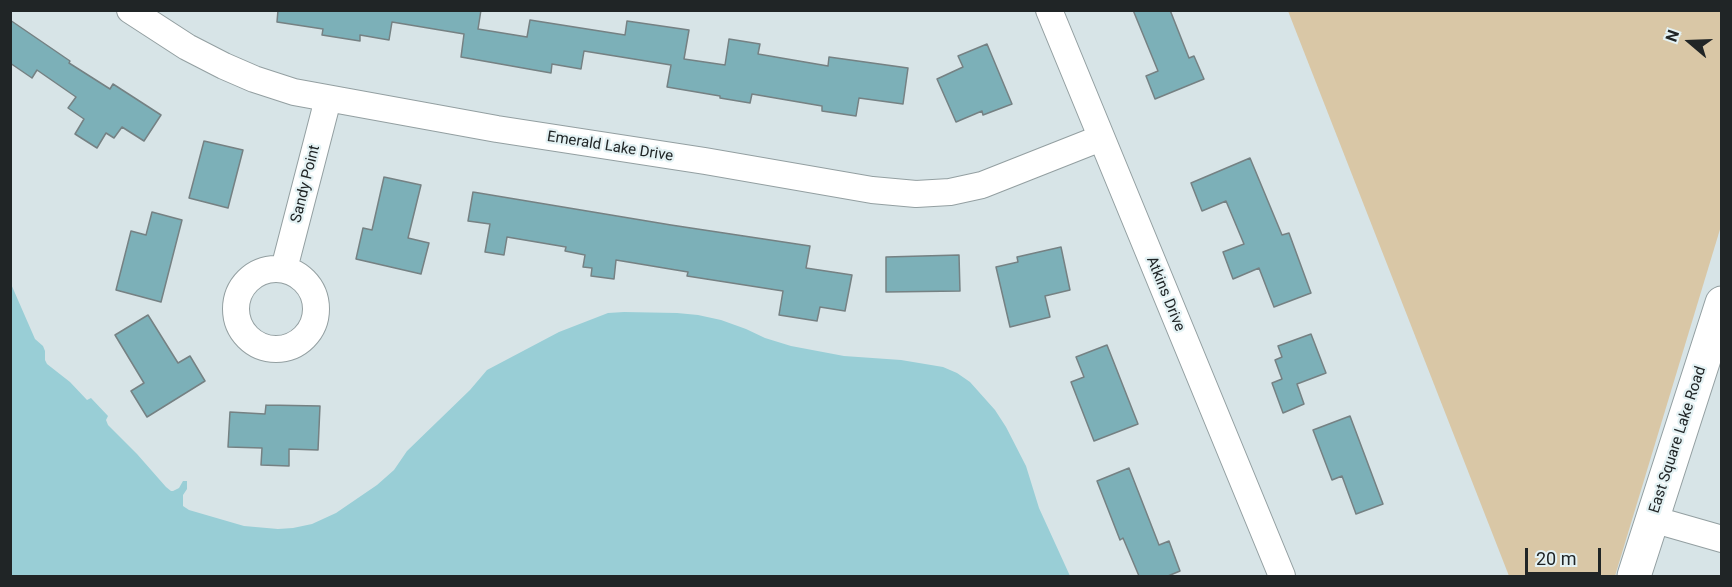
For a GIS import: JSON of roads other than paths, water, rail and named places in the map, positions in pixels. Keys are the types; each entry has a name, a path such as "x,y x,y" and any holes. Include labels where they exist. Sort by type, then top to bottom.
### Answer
{"main road":[{"name":"East Square Lake Road","path":"1634,576 1722,303"}],"street":[{"name":"Emerald Lake Drive","path":"130,10 187,47 224,66 294,92 497,129 872,190 916,194 950,192 982,184 1101,138"},
{"name":"Atkins Drive","path":"1049,10 1282,576"},
{"name":"Sandy Point","path":"284,269 328,99"},
{"path":"1652,519 1722,539"}],"water":[{"path":"11,284 35,339 43,346 47,364 70,382 87,400 91,398 108,416 106,420 108,425 166,487 173,491 179,488 183,481 187,481 183,506 189,510 244,526 293,528 312,524 336,513 377,485 394,470 407,451 470,390 487,370 559,332 608,313 677,313 721,320 791,346 844,356 901,360 943,367 957,373 970,382 995,410 1006,427 1026,466 1039,508 1070,576 11,576"}]}
